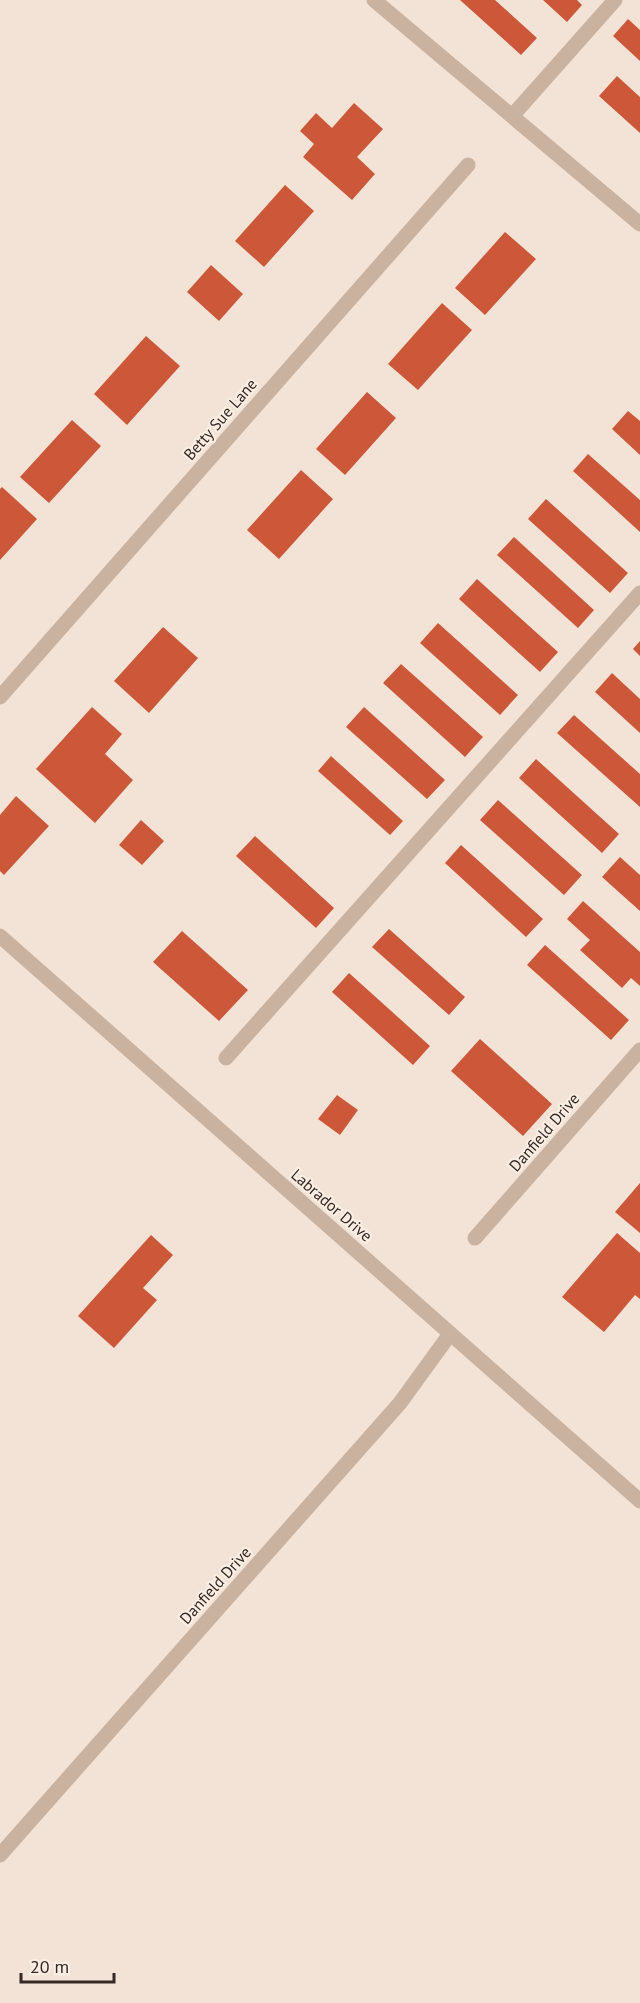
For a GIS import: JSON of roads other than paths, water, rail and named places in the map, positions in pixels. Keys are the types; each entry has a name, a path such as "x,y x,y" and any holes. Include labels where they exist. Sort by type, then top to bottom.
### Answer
{"street":[{"path":"374,0 640,224"},
{"path":"513,115 615,0"},
{"name":"Betty Sue Lane","path":"0,697 468,165"},
{"path":"225,1058 640,593"},
{"name":"Labrador Drive","path":"0,936 640,1501"},
{"name":"Danfield Drive","path":"475,1238 640,1050"},
{"name":"Danfield Drive","path":"0,1855 400,1403 450,1334"}]}
